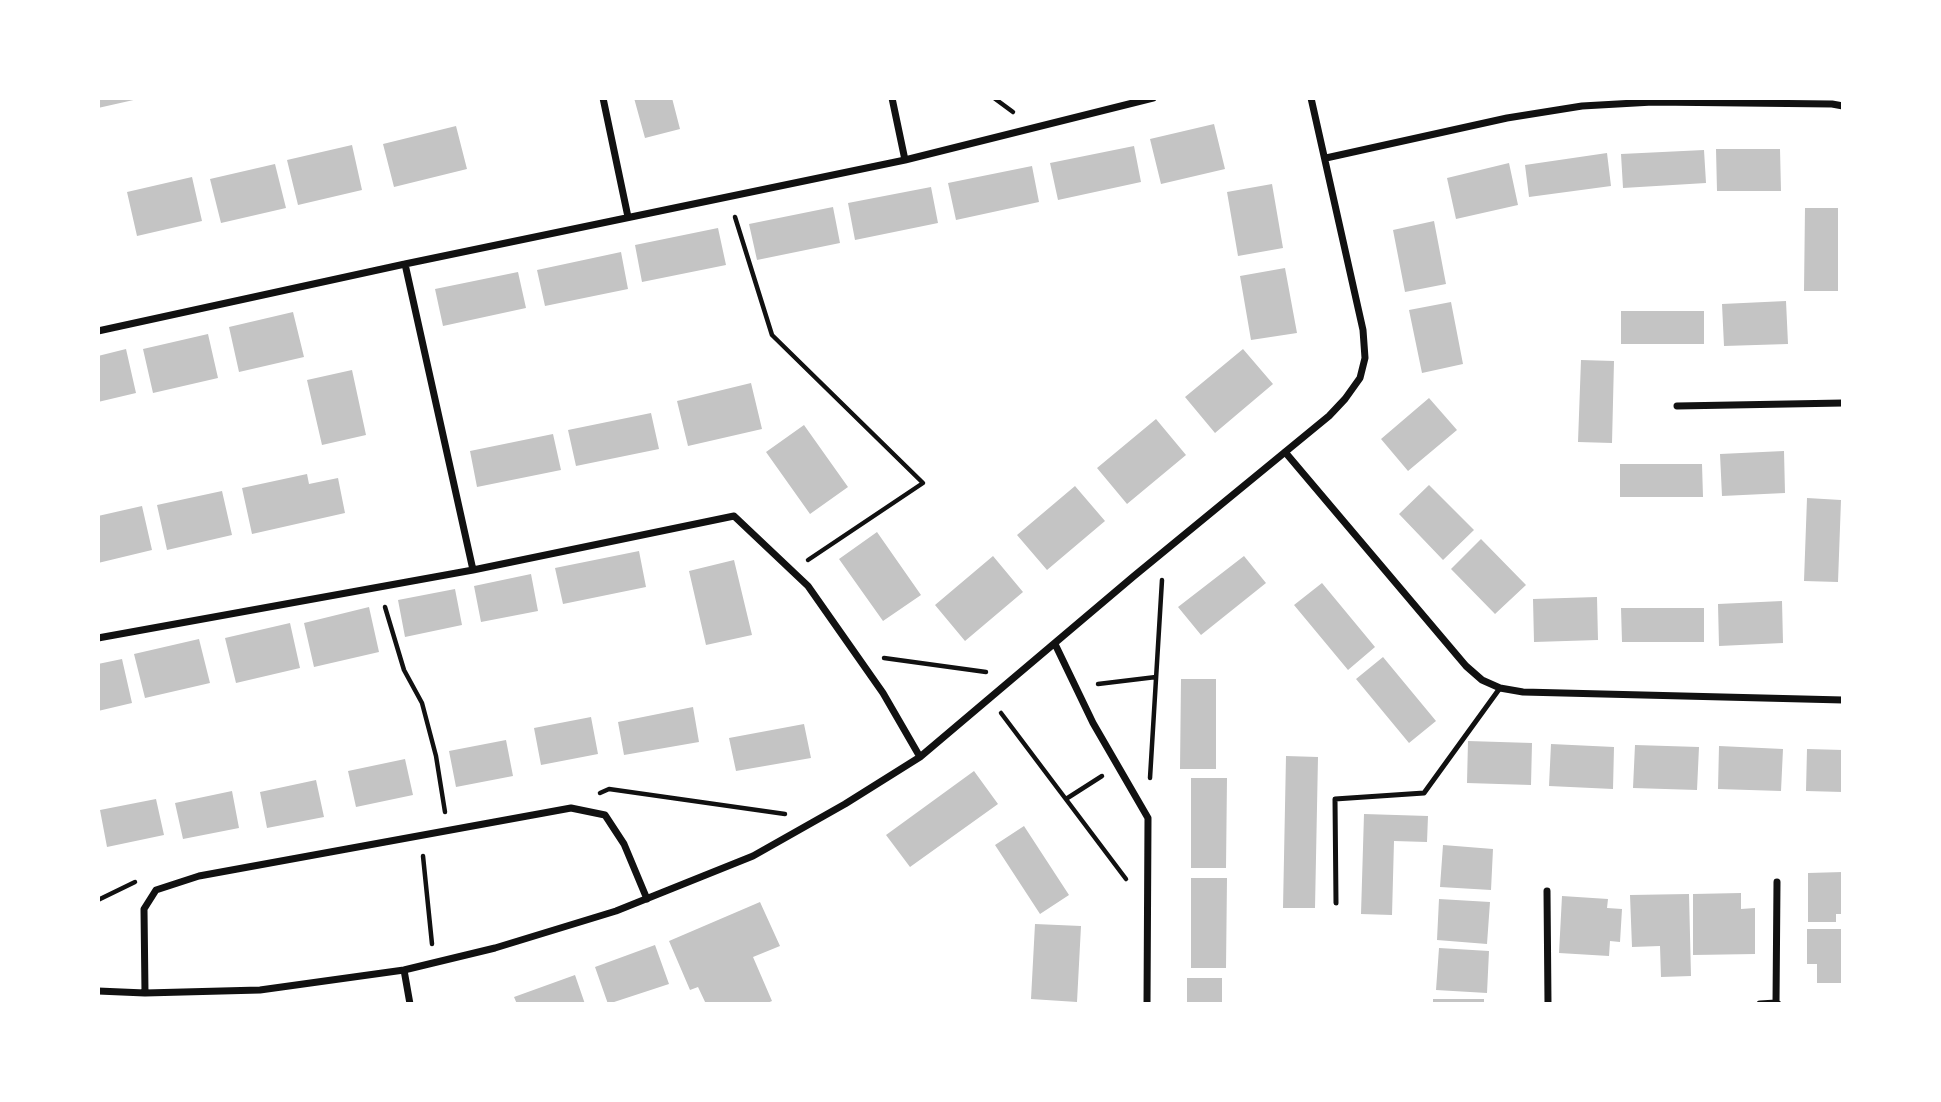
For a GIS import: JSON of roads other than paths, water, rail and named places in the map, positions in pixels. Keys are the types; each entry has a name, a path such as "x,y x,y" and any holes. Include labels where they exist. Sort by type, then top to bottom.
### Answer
{"street":[{"path":"603,98 628,217"},
{"path":"892,98 905,160"},
{"path":"98,331 905,160 1153,98"},
{"path":"98,991 145,993 260,990 404,970 495,948 616,911 753,856 920,757 1329,416 1360,378 1365,358 1363,330 1311,98"},
{"path":"1326,159 1507,118 1582,106 1653,102 1843,106"},
{"path":"405,264 473,570"},
{"path":"1678,406 1843,403"},
{"path":"1285,452 1466,666 1482,680 1500,688 1523,692 1843,700"},
{"path":"98,638 473,570 734,516 808,586 883,693 920,757"},
{"path":"1055,644 1093,723 1148,818 1147,1004"},
{"path":"145,993 144,909 156,890 199,876 571,808 605,815 624,844 647,899"},
{"path":"1760,1004 1777,1004 1777,882"},
{"path":"1547,891 1548,1004"},
{"path":"404,970 410,1004"}],"lane":[{"path":"1110,98 1112,108"},
{"path":"1336,903 1335,799 1424,793 1500,688"}]}
